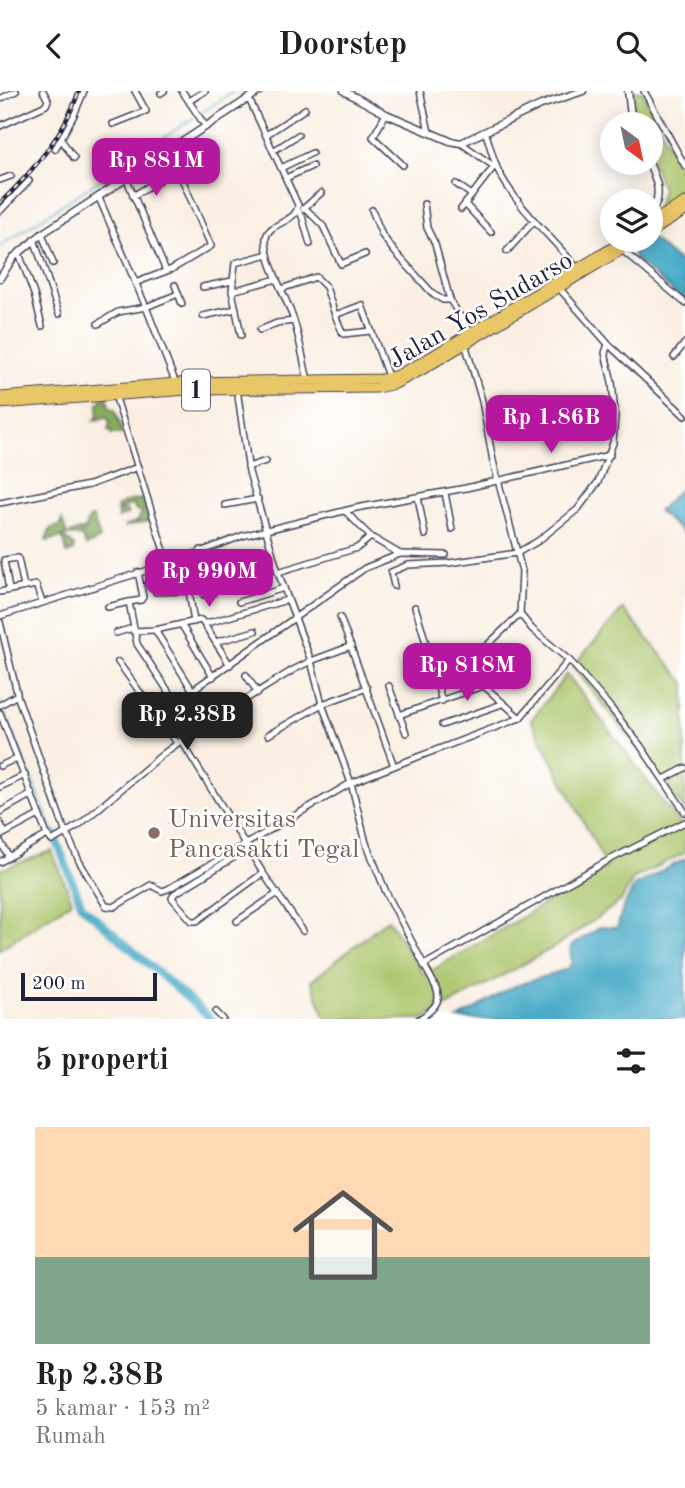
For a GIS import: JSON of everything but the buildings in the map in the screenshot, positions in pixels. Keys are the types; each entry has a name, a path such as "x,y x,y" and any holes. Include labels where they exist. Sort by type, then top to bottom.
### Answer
{"highway":[{"path":"663,215 685,202"},
{"path":"663,225 685,211"},
{"name":"Jalan Yos Sudarso","path":"466,338 613,252"},
{"name":"Jalan Yos Sudarso","path":"0,397 176,384 364,388 391,381 419,363 559,288 580,272"},
{"name":"Jalan Yos Sudarso","path":"0,404 307,380 391,381"}],"street":[{"path":"0,99 16,91"},
{"path":"0,126 46,105 48,100 43,91"},
{"path":"55,149 84,91"},
{"path":"113,124 146,111 135,91"},
{"path":"182,91 204,124"},
{"path":"189,101 205,91"},
{"path":"0,278 19,253 34,239 170,151 204,124 260,91"},
{"path":"344,91 386,114 450,141 461,143 496,166"},
{"path":"420,91 429,132"},
{"path":"461,143 486,134 541,105 583,91"},
{"path":"628,91 631,112"},
{"path":"644,91 685,166"},
{"path":"249,99 301,210 310,244"},
{"path":"266,135 305,109"},
{"path":"386,114 373,137 403,165"},
{"path":"486,134 496,166 534,221 580,272"},
{"path":"273,151 299,135"},
{"path":"60,138 74,158"},
{"path":"135,283 166,271 211,246 170,151"},
{"path":"281,167 312,153"},
{"path":"286,178 312,166"},
{"path":"491,232 463,207 496,166"},
{"path":"0,180 11,176"},
{"path":"134,196 164,177"},
{"path":"127,180 166,271"},
{"path":"0,211 29,181"},
{"path":"456,184 472,195"},
{"path":"307,380 295,321 268,254 266,235 321,193"},
{"path":"99,198 176,384"},
{"path":"424,204 427,228 435,244 450,300 466,338 482,401 522,575 520,614 532,629 569,660 627,727 685,812"},
{"path":"301,210 322,225 341,264 365,254"},
{"path":"372,210 382,235 402,260 434,295 450,300"},
{"path":"507,251 534,221"},
{"path":"42,234 52,263"},
{"path":"34,239 60,314"},
{"path":"631,252 685,303"},
{"path":"19,253 42,326"},
{"path":"241,335 232,291 236,261 268,254"},
{"path":"281,289 316,277 326,288 343,334 371,331"},
{"path":"232,291 277,279"},
{"path":"203,287 232,281"},
{"path":"175,285 182,304"},
{"path":"559,288 608,344 685,416"},
{"path":"98,324 118,312 146,307 178,294"},
{"path":"335,315 362,305 391,381"},
{"path":"203,316 236,309"},
{"path":"260,330 277,323 295,321"},
{"path":"674,357 685,343"},
{"path":"394,586 390,573 398,567 517,553 538,541 578,509 598,482 610,455 615,415 612,382 605,353 608,344"},
{"path":"237,385 248,467 265,531 351,783 366,843 386,892 438,992 437,1006 419,1019"},
{"path":"115,395 168,564"},
{"path":"0,616 265,531 345,511 445,493 610,455"},
{"path":"248,467 266,461"},
{"path":"0,503 89,485 138,467"},
{"path":"445,493 452,529"},
{"path":"418,497 425,535"},
{"path":"225,505 258,499"},
{"path":"345,511 371,537 400,554"},
{"path":"278,572 357,548 371,537"},
{"path":"201,550 214,587 213,593 204,596"},
{"path":"156,716 365,568 400,554 446,555"},
{"path":"9,590 3,561 17,558 24,587"},
{"path":"108,607 144,597 138,572"},
{"path":"188,580 209,572"},
{"path":"214,587 249,573"},
{"path":"0,592 36,585 42,602"},
{"path":"239,602 284,588"},
{"path":"156,592 189,591 194,622"},
{"path":"204,624 287,600"},
{"path":"129,602 137,644 176,703"},
{"path":"415,607 428,644 427,649 442,701"},
{"path":"433,672 463,664 477,655 520,614"},
{"path":"340,617 394,766"},
{"path":"116,633 133,629 155,630 201,620 230,664"},
{"path":"0,622 17,695 65,835 106,905 110,907 151,885 162,891 168,889 351,783 520,718 569,660"},
{"path":"181,625 213,677"},
{"path":"155,630 193,691"},
{"path":"216,642 256,631"},
{"path":"0,713 2,727 25,775 47,835 53,841 65,835 179,742 311,661 351,646"},
{"path":"118,662 156,716 179,742 303,932"},
{"path":"463,664 483,686 520,718"},
{"path":"246,675 257,693"},
{"path":"389,686 406,733"},
{"path":"399,715 483,686"},
{"path":"268,735 322,704 367,688"},
{"path":"3,703 17,695"},
{"path":"442,725 502,704"},
{"path":"0,767 17,758"},
{"path":"664,779 685,768"},
{"path":"0,787 25,775"},
{"path":"0,812 32,794"},
{"path":"2,837 39,815"},
{"path":"424,965 609,860 685,822"},
{"path":"0,823 9,857"},
{"path":"0,862 47,835"},
{"path":"247,845 174,894 172,898 192,921 197,921 264,873"},
{"path":"237,921 278,893"},
{"path":"216,1012 223,1019"}],"green space":[{"path":"632,91 642,91 652,112 634,112"},
{"path":"663,133 685,177 685,198 663,210 662,188 657,175 663,175"},
{"path":"103,398 107,398 109,407 115,410 123,434 111,434 108,430 110,422 106,417 94,421 98,416 98,404"},
{"path":"143,499 149,521 124,527 138,521 142,511 135,510 135,506 125,507 118,512 126,510 128,514 118,518 117,507 126,502"},
{"path":"91,517 100,539 86,546 82,537 68,535 79,530 84,532 82,530 87,528 86,524"},
{"path":"62,520 67,535 63,536 74,546 74,551 67,554 61,537 47,541 46,539 51,528 60,526"},
{"path":"623,609 685,683 685,810 573,666"},
{"path":"567,674 682,827 685,825 685,853 634,878 621,901 555,947 423,1019 326,1019 311,981 388,919 424,975 607,867 531,720"},
{"path":"52,851 72,901 0,949 0,870"}],"water":[{"path":"663,248 685,267 685,302 634,258 633,252 663,252"},
{"path":"685,484 685,535 658,511"},
{"path":"685,859 685,1019 458,1019 512,987 567,969 572,963 572,945 601,927 617,928 623,908 635,885"}],"waterway":[{"path":"200,114 234,91"},
{"path":"0,246 195,117"},
{"path":"0,702 54,834"},
{"path":"54,834 82,906 211,1019"}],"railway":[{"path":"0,203 24,178 56,137 79,91"}],"place":[{"name":"Universitas Pancasakti Tegal","path":"154,833"}]}
